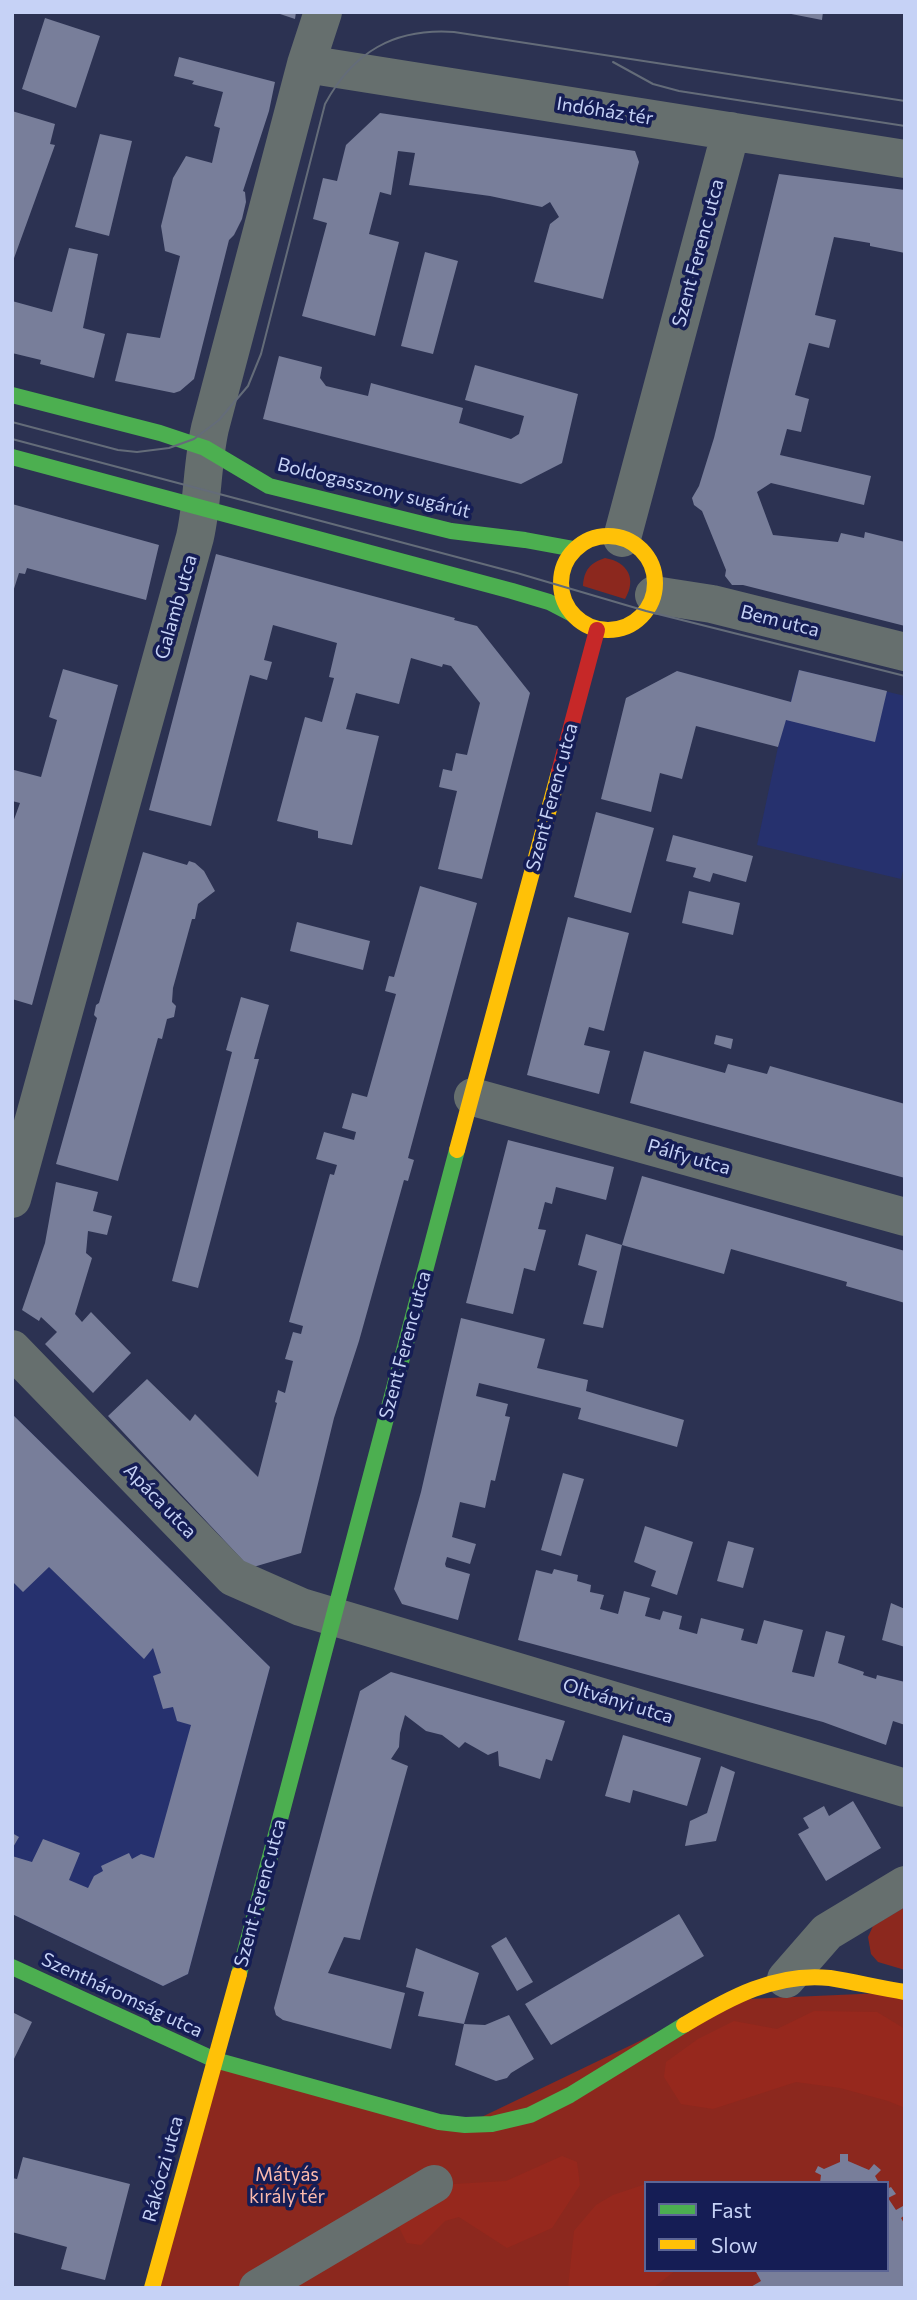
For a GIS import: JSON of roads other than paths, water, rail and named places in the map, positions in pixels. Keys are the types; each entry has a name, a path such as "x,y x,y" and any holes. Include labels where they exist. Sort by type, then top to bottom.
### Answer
{"street":[{"name":"Galamb utca","path":"12,1199 195,537 202,507 205,448 306,64 324,12"},
{"name":"Indóház tér","path":"306,64 905,159"},
{"name":"Szent Ferenc utca","path":"622,538 731,131"},
{"name":"Boldogasszony sugárút","path":"12,395 160,433 205,448 269,486 451,531 525,540 574,550"},
{"path":"12,457 512,591 549,602 572,614"},
{"path":"596,537 622,538 635,544 646,554 653,566 656,580 654,595 646,611 636,622 623,629 597,630 579,621 562,597 563,567 574,550 596,537"},
{"name":"Bem utca","path":"654,595 712,604 905,652"},
{"name":"Szent Ferenc utca","path":"215,2060 597,630"},
{"name":"Pálfy utca","path":"473,1097 905,1217"},
{"name":"Apáca utca","path":"12,1349 233,1577 301,1607 332,1616"},
{"name":"Oltványi utca","path":"332,1616 905,1788"},
{"path":"786,1979 827,1933 905,1885"},
{"name":"Szentháromság utca","path":"12,1967 215,2060"},
{"path":"215,2060 439,2122 492,2124 530,2115 570,2095 725,2000 755,1988 786,1979 828,1978 874,1984 905,1992"},
{"name":"Rákóczi utca","path":"152,2288 215,2060"},
{"path":"258,2288 434,2184"}],"tram line":[{"path":"12,422 118,450 137,452 169,448 194,439 219,420 248,386 261,354 325,104 336,86 362,57 394,39 412,34 454,32 905,101"},
{"path":"613,62 653,84 679,91 905,126"},
{"path":"12,439 517,573 646,611 905,676"}],"park label":[{"name":"Mátyás király tér","path":"287,2186"}]}
